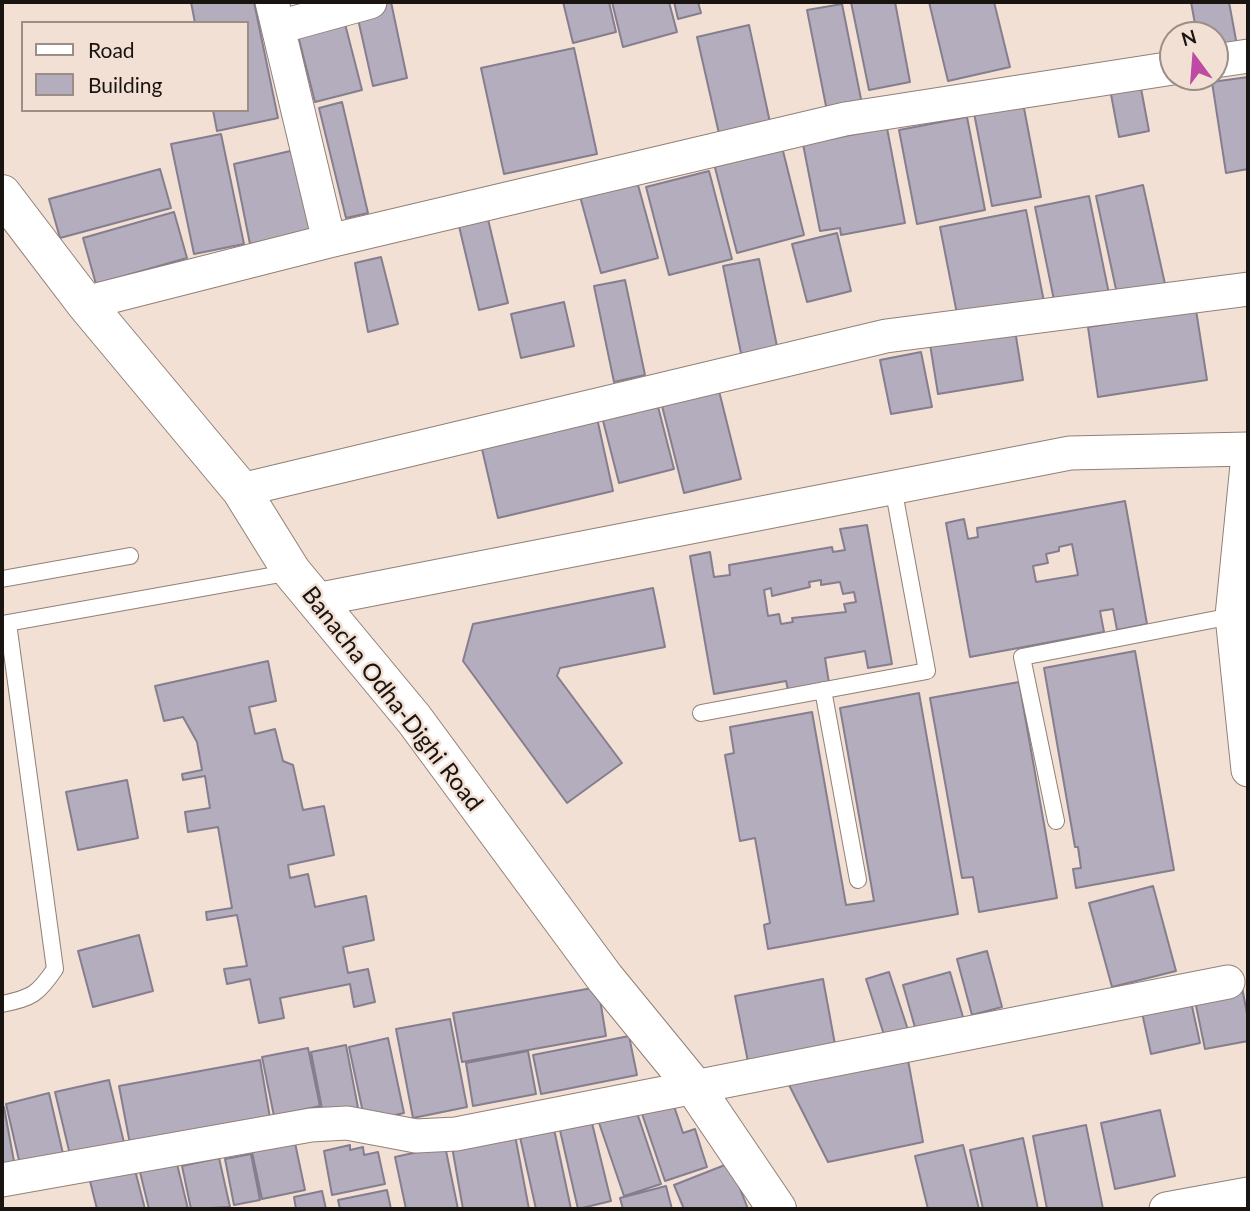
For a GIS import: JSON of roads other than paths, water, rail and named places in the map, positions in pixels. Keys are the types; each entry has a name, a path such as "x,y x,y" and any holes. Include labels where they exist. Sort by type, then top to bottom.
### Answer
{"street":[{"path":"329,240 276,15 370,2"},
{"path":"1229,59 1248,56"},
{"path":"85,303 329,240 845,119 1159,70"},
{"name":"Banacha Odha-Dighi Road","path":"2,194 85,303 241,490 304,586 414,719 605,978 695,1088 777,1209"},
{"path":"241,490 886,336 1248,289"},
{"path":"304,586 893,487 1070,453 1248,449"},
{"path":"1248,455 1231,616 1248,770"},
{"path":"2,1180 311,1125 347,1123 416,1136 456,1134 1228,982"},
{"path":"1166,1209 1248,1194"}],"lane":[{"path":"701,713 928,671 893,487"},
{"path":"2,579 130,556"},
{"path":"2,1004 22,1000 41,989 55,969 5,623 304,586"},
{"path":"1056,821 1022,657 1231,616"},
{"path":"823,690 859,880"}]}
